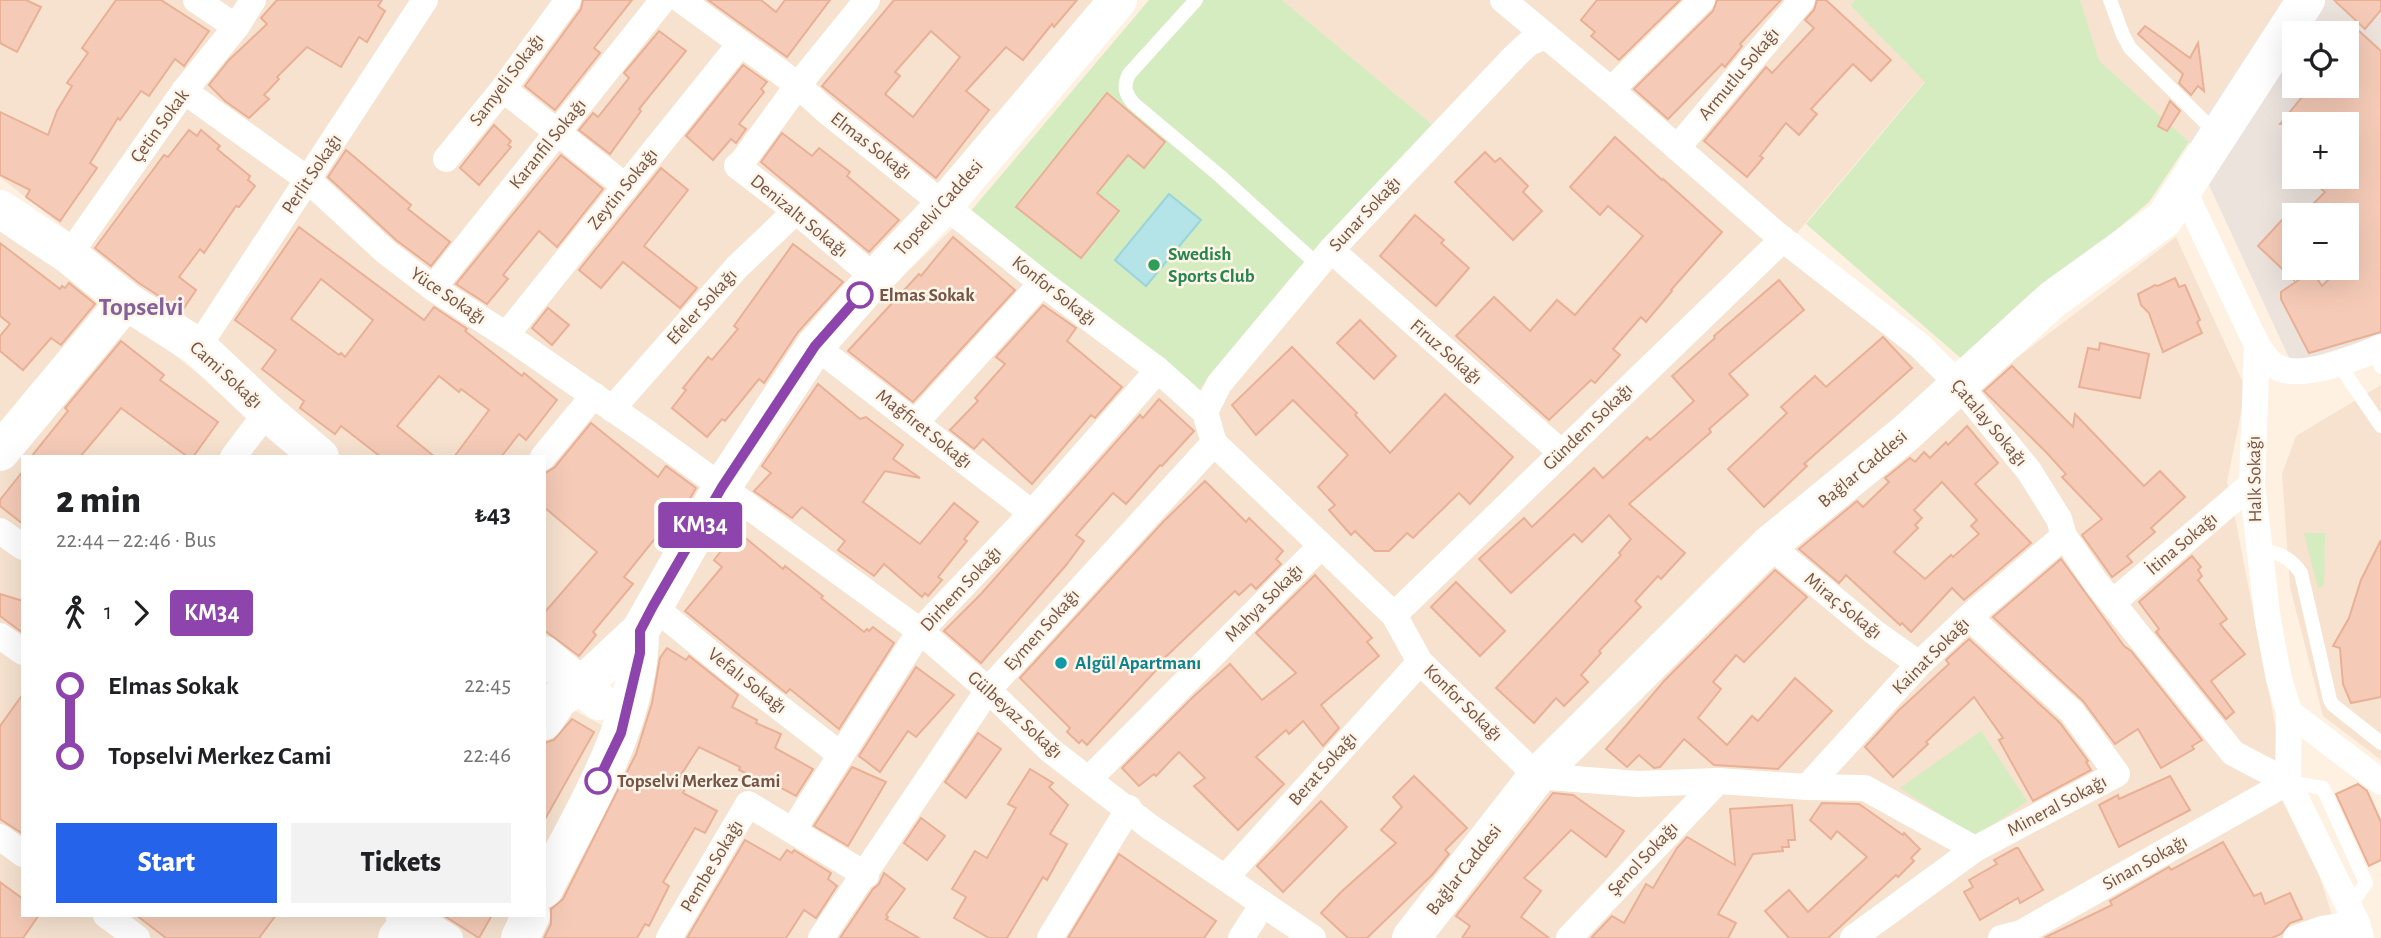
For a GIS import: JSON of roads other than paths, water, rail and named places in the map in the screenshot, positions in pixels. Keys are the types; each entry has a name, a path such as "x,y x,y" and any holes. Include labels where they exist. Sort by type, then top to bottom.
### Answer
{"street":[{"path":"196,0 236,27"},
{"name":"Çetin Sokak","path":"69,255 184,91 236,27 253,0"},
{"name":"Perlit Sokağı","path":"198,347 425,0"},
{"name":"Samyeli Sokağı","path":"446,159 503,89 568,0"},
{"name":"Karanfil Sokağı","path":"433,288 663,0"},
{"path":"681,0 798,85 867,0"},
{"name":"Topselvi Caddesi","path":"546,718 558,700 581,686 647,618 722,487 815,346 945,204 1118,0"},
{"name":"Çatalay Sokağı","path":"1503,0 1783,239 1920,346 1959,385 2029,471 2059,519 2064,536 2112,603 2233,753 2288,782"},
{"path":"1611,90 1702,0"},
{"name":"Armutlu Sokağı","path":"1677,148 1802,0"},
{"name":"Bağlar Caddesi","path":"1412,938 1537,776 1769,545 1906,433 2053,299 2164,219 2306,0"},
{"name":"Sunar Sokağı","path":"1205,412 1219,384 1325,258 1515,56 1529,43 1546,36"},
{"name":"Zeytin Sokağı","path":"506,335 740,44"},
{"name":"Elmas Sokağı","path":"798,85 825,110 945,204"},
{"name":"Denizaltı Sokağı","path":"798,85 737,166 796,211 875,278"},
{"path":"503,89 626,187"},
{"name":"Yüce Sokağı","path":"184,91 307,178 386,252 433,288 506,335 722,487"},
{"name":"Halk Sokağı","path":"2183,189 2257,345 2252,484 2258,552 2279,679 2289,712 2288,782"},
{"name":"Konfor Sokağı","path":"945,204 1042,283 1158,370 1205,412 1214,443 1394,615 1420,662 1537,776"},
{"name":"Cami Sokağı","path":"0,209 69,255 126,301 198,347 318,455"},
{"name":"Efeler Sokağı","path":"545,455 603,402 796,211"},
{"name":"Gündem Sokağı","path":"1394,615 1783,239"},
{"name":"Firuz Sokağı","path":"1325,258 1562,453"},
{"path":"916,422 1042,283"},
{"path":"0,452 126,301"},
{"path":"2257,345 2276,367 2284,370 2309,371 2379,355"},
{"name":"Mağfiret Sokağı","path":"815,346 1032,513"},
{"name":"Dirhem Sokağı","path":"793,830 920,631 1032,513 1158,370"},
{"path":"235,455 267,412"},
{"name":"Eymen Sokağı","path":"821,938 988,690 1214,443"},
{"name":"İtina Sokağı","path":"2112,603 2252,484"},
{"name":"Gülbeyaz Sokağı","path":"722,487 920,631 988,690 1050,750 1129,808 1150,827 1313,938"},
{"path":"0,531 21,546"},
{"name":"Kainat Sokağı","path":"1807,787 1919,664 1969,617 2064,536"},
{"name":"Miraç Sokağı","path":"1769,545 1874,632 1919,664"},
{"name":"Mahya Sokağı","path":"1089,779 1321,546"},
{"name":"Mineral Sokağı","path":"1853,938 1976,849 2117,774 2072,712 1969,617"},
{"path":"546,885 621,733 647,618"},
{"name":"Vefalı Sokağı","path":"647,618 732,671 841,755"},
{"path":"0,636 21,651"},
{"path":"546,656 610,713 618,722 621,733"},
{"name":"Berat Sokağı","path":"1226,877 1420,662"},
{"path":"2289,712 2381,782"},
{"path":"1537,776 1638,785 1717,781 1865,788 1976,849"},
{"name":"Şenol Sokağı","path":"1569,938 1717,781"},
{"path":"2288,782 2356,923 2322,929 2296,938"},
{"name":"Sinan Sokağı","path":"2001,938 2021,933 2288,782"},
{"name":"Pembe Sokağı","path":"669,938 748,804 866,874"},
{"path":"1050,938 1129,808"},
{"path":"0,837 21,853"},
{"path":"1241,938 1263,904"},
{"path":"109,917 137,938"},
{"path":"520,938 530,917"},
{"path":"404,923 431,926 450,938"}],"lane":[{"path":"1196,0 1129,74 1125,82 1125,93 1133,103 1220,176 1325,258"},
{"path":"2110,0 2130,48 2218,135"},
{"path":"2339,363 2381,426"},
{"path":"2258,552 2273,552 2296,566 2301,573 2330,700 2381,743"}],"water":[{"path":"1169,194 1201,220 1146,286 1115,260"}],"place":[{"name":"Swedish Sports Club","path":"1154,265"},
{"name":"Elmas Sokak","path":"860,295"},
{"name":"Algül Apartmanı","path":"1061,663"},
{"name":"Topselvi Merkez Cami","path":"598,781"}],"district":[{"name":"Topselvi","path":"141,307"}]}
